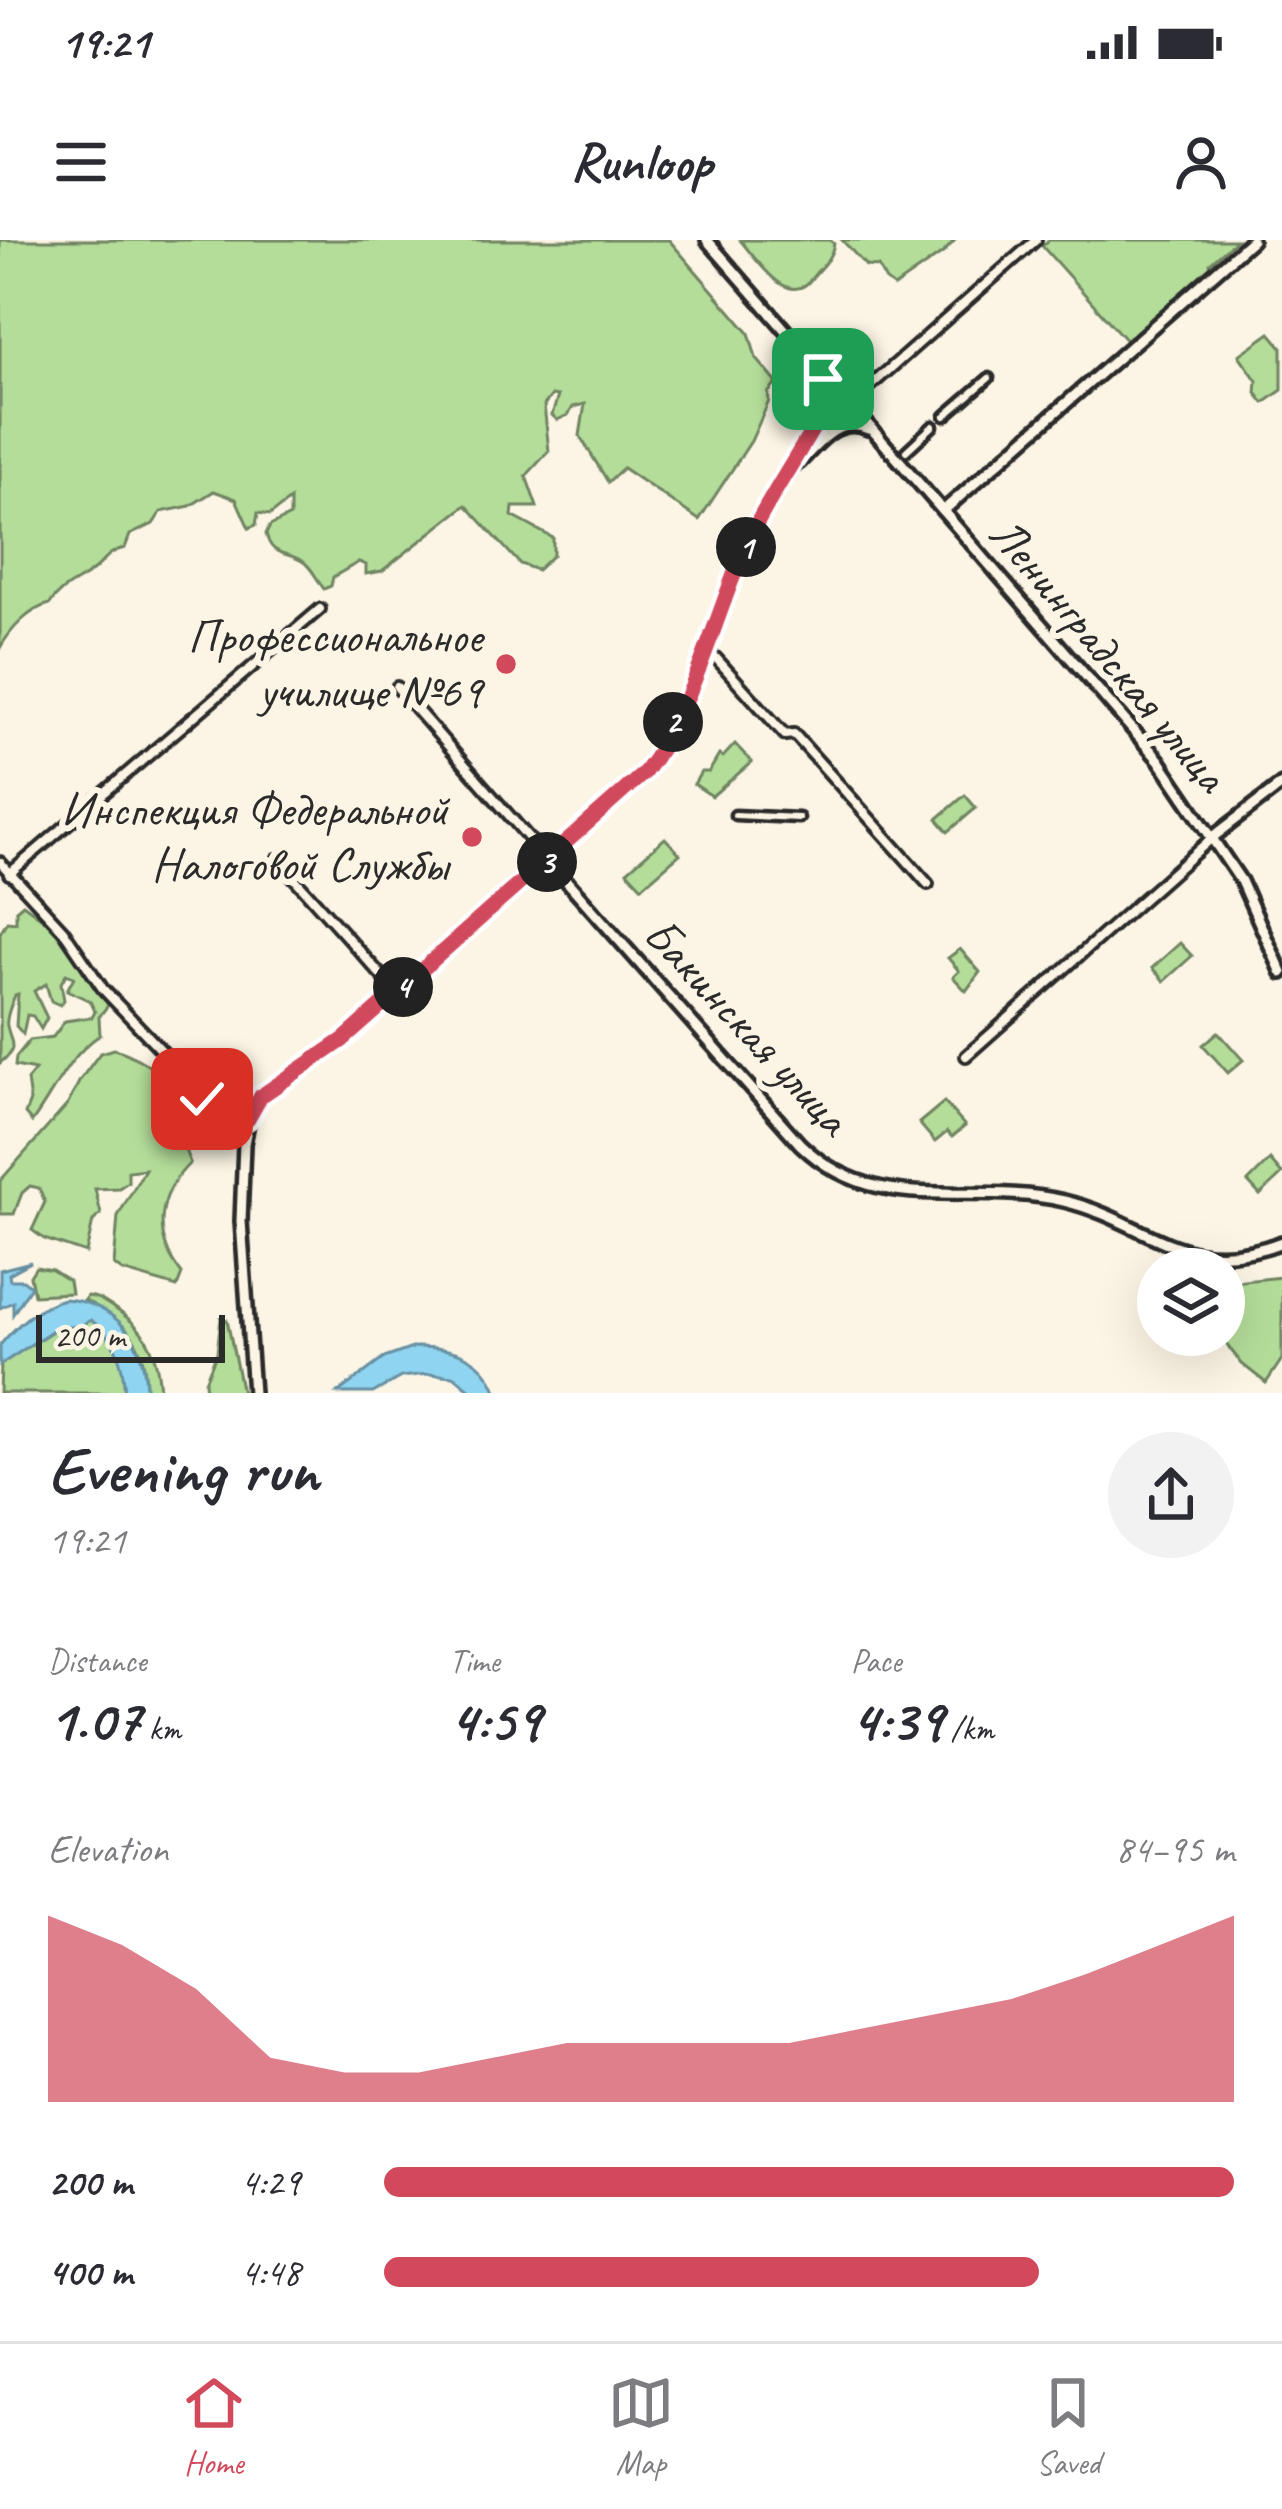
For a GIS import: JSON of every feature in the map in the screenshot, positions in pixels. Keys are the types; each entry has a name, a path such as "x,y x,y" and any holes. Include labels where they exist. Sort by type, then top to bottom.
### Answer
{"street":[{"name":"Ленинградская улица","path":"707,240 1145,743 1213,837 1255,907 1282,974"},
{"path":"848,403 1036,240"},
{"path":"943,511 1252,240"},
{"path":"254,1393 241,1221 248,1119 261,1096 332,1049 653,762 705,652 746,548 825,407 828,390 810,362"},
{"path":"945,416 989,378"},
{"path":"825,407 835,398 848,403"},
{"path":"800,458 851,417 848,403"},
{"path":"825,407 828,422 856,424 874,432"},
{"path":"906,451 934,426"},
{"path":"9,874 320,609"},
{"path":"705,652 716,658 785,735 794,734 928,884"},
{"name":"Бакинская улица","path":"398,687 800,1144 841,1175 885,1190 1067,1202 1204,1255 1238,1255 1282,1242"},
{"path":"966,1056 1213,837 1282,784"},
{"path":"735,814 799,818"},
{"path":"277,859 397,993"},
{"path":"0,862 63,930 97,982 202,1099 248,1119"}],"green space":[{"path":"0,240 669,240 749,333 756,358 777,383 768,393 769,401 751,441 699,520 623,468 608,482 580,436 585,404 557,420 552,415 558,396 552,395 544,405 549,451 526,476 537,507 513,507 512,516 553,538 553,555 537,570 520,564 466,505 382,571 366,574 366,565 359,562 333,577 331,586 324,589 305,563 276,551 269,542 270,526 290,516 290,500 270,515 258,513 256,525 249,528 236,499 214,491 190,506 161,512 153,524 130,535 125,548 28,615 0,648"},
{"path":"740,240 830,240 834,244 812,278 794,289 774,279"},
{"path":"842,240 955,240 894,287 878,267 866,266"},
{"path":"1049,240 1236,240 1210,263 1213,269 1128,343 1042,246"},
{"path":"1270,333 1282,347 1282,390 1264,403 1256,393 1257,381 1239,355"},
{"path":"735,744 752,762 712,796 694,784 701,772 709,772 719,755 723,757"},
{"path":"965,795 976,808 948,832 937,819"},
{"path":"665,838 680,854 642,887 627,871"},
{"path":"23,904 53,926 108,1005 99,1017 100,1035 70,1064 32,1122 25,1114 30,1101 27,1080 35,1070 15,1066 16,1057 30,1040 53,1037 65,1021 92,1017 95,1012 90,1001 67,990 74,977 66,974 60,1005 51,1001 46,984 34,991 47,1018 41,1029 27,1015 23,1034 16,1026 15,995 7,1022 12,1049 0,1063 0,933 7,921 16,922 16,910"},
{"path":"1180,943 1192,956 1164,981 1152,968"},
{"path":"960,949 980,972 966,991 953,977 959,971 948,958"},
{"path":"1218,1032 1243,1060 1228,1073 1203,1045"},
{"path":"114,1049 157,1072 186,1112 182,1142 190,1163 171,1189 162,1217 166,1246 182,1274 177,1287 114,1265 118,1216 145,1169 128,1171 128,1182 119,1188 95,1189 101,1214 93,1221 86,1253 32,1230 45,1202 39,1188 30,1186 22,1193 14,1214 0,1214 0,1181 68,1104 100,1053"},
{"path":"944,1102 965,1126 935,1142 919,1123"},
{"path":"1270,1160 1282,1174 1260,1195 1248,1182"},
{"path":"36,1267 69,1281 71,1293 34,1295 30,1276"},
{"path":"1282,1277 1282,1359 1266,1383 1236,1356 1245,1356 1245,1281"},
{"path":"87,1296 126,1316 143,1334 154,1355 160,1393 146,1393 143,1360 132,1336 112,1316 84,1300"},
{"path":"221,1318 227,1320 242,1393 206,1393"},
{"path":"91,1320 117,1352 125,1393 0,1393 1,1364 57,1328"}],"water":[{"path":"31,1262 9,1274 10,1280 31,1286 13,1314 13,1302 0,1308 0,1270"},
{"path":"64,1299 99,1308 125,1328 141,1357 146,1393 125,1393 117,1352 91,1320 56,1328 0,1365 0,1345 14,1330 37,1311"},
{"path":"415,1347 465,1356 484,1370 497,1393 474,1393 454,1376 428,1374 401,1377 373,1393 337,1393 384,1358"}],"place":[{"name":"Профессиональное училище №69","path":"506,664"},
{"name":"Инспекция Федеральной Налоговой Службы","path":"472,837"}],"route":[{"path":"202,1099 248,1119 261,1096 343,1040 644,773 694,678 753,531 824,409 828,393 823,379"}]}
